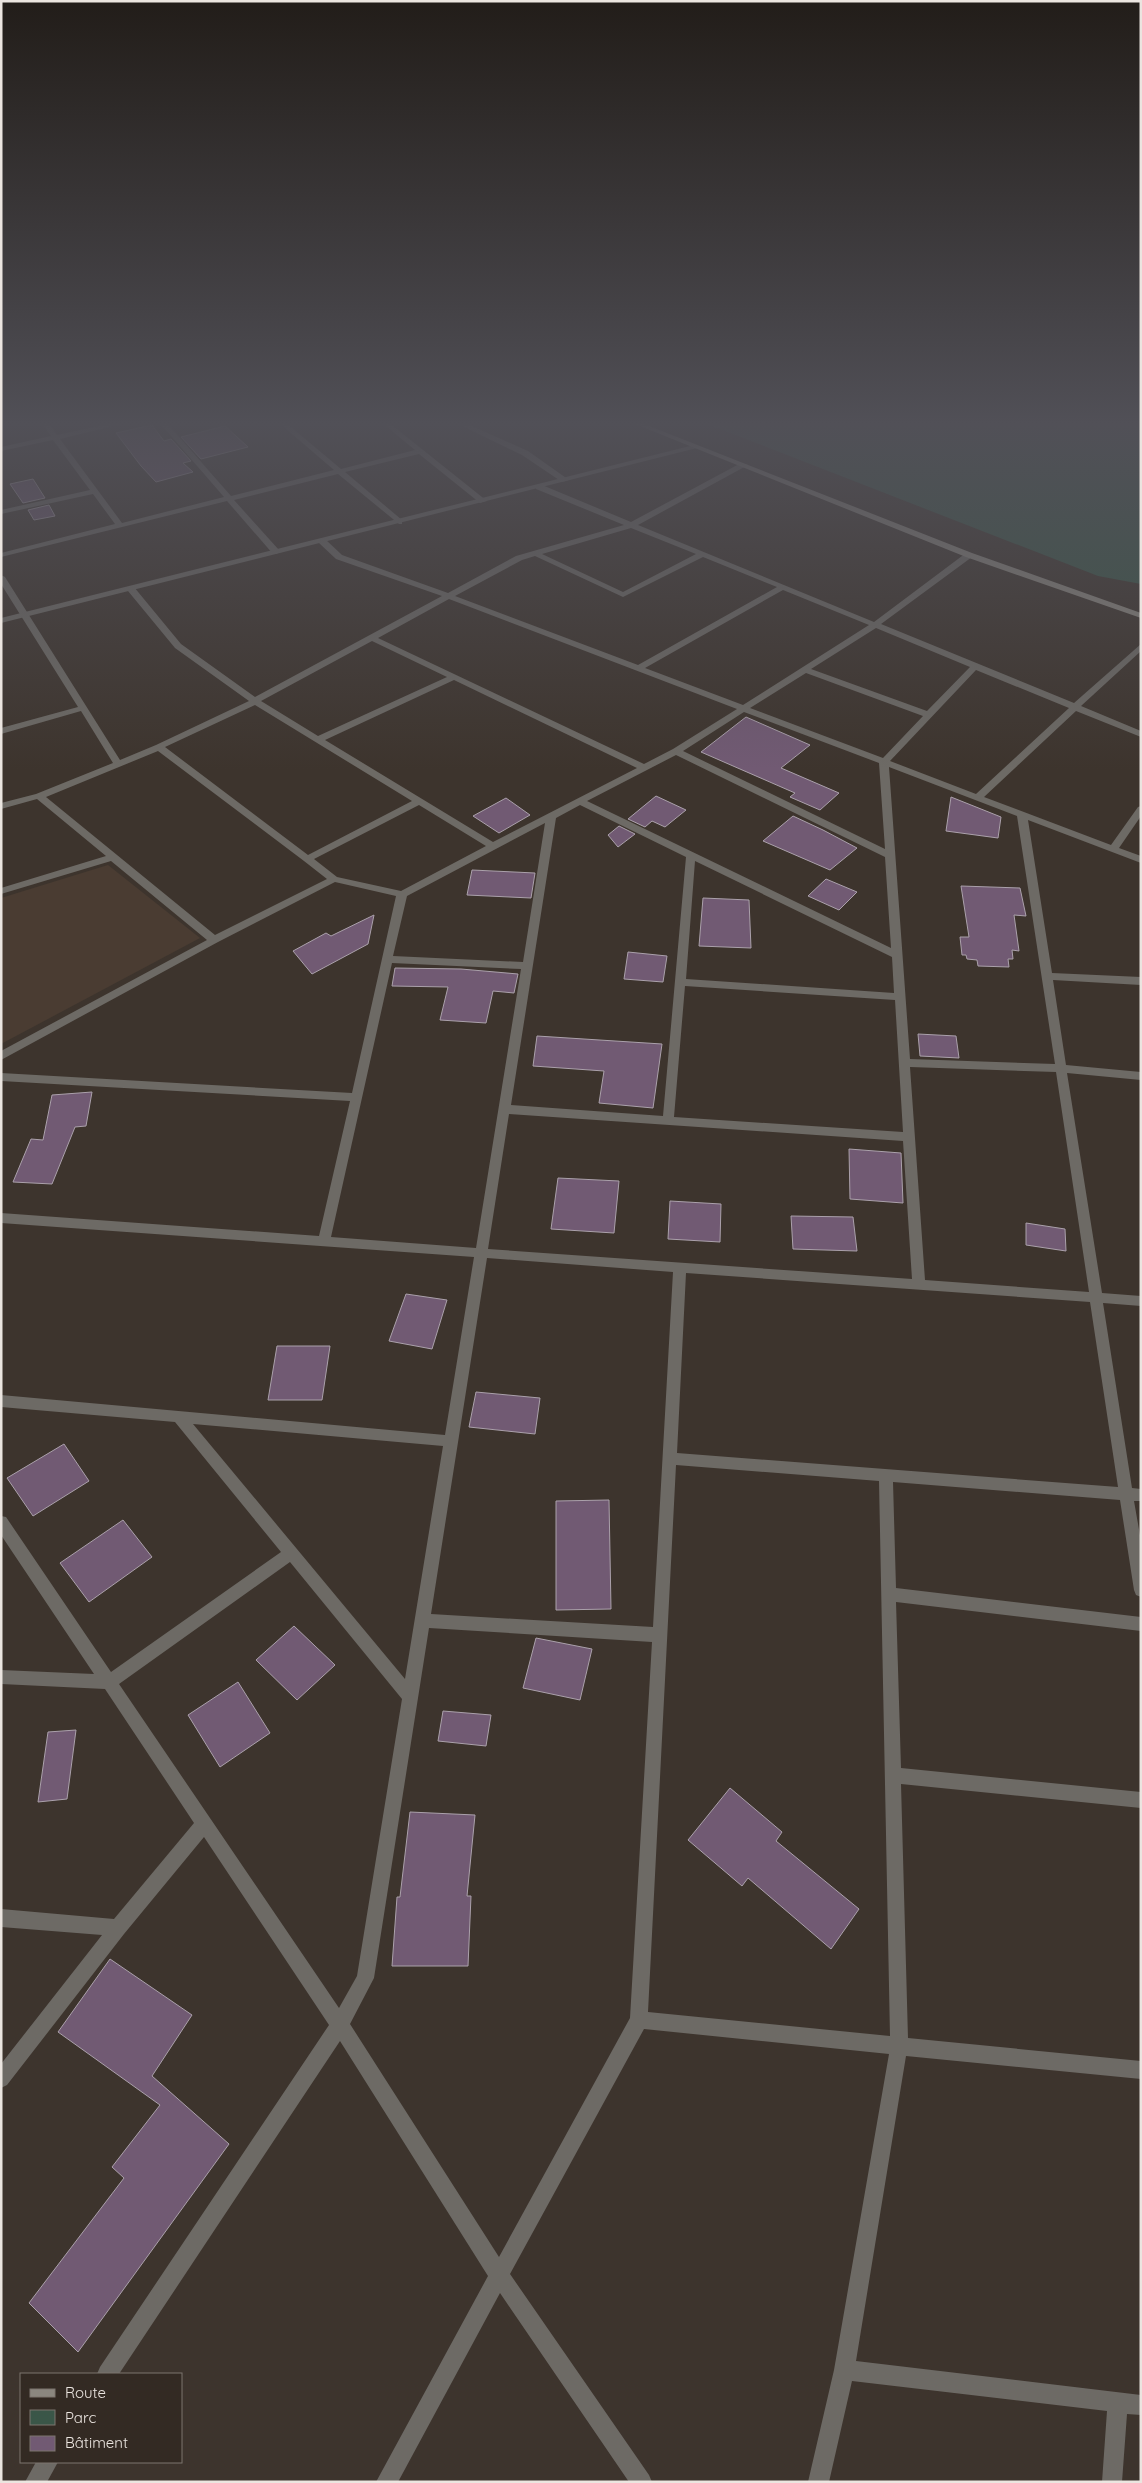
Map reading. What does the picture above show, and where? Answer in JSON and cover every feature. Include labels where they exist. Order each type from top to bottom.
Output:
[{"type":"main road","points":[[926,538],[1141,616]]},
{"type":"street","points":[[1,555],[71,538]]},
{"type":"street","points":[[264,538],[276,552]]},
{"type":"street","points":[[1,621],[335,538]]},
{"type":"street","points":[[1,806],[39,796],[159,747],[255,701],[519,558],[587,538]]},
{"type":"street","points":[[664,538],[1141,734]]},
{"type":"street","points":[[322,541],[339,557],[449,596],[1141,860]]},
{"type":"street","points":[[535,553],[623,596],[703,554]]},
{"type":"street","points":[[159,747],[334,879],[402,894],[551,818],[676,751],[746,709],[875,625],[969,555]]},
{"type":"street","points":[[1,577],[118,764]]},
{"type":"street","points":[[639,668],[783,587]]},
{"type":"street","points":[[131,589],[178,646],[255,701],[494,847]]},
{"type":"street","points":[[372,638],[644,768]]},
{"type":"street","points":[[978,798],[1141,646]]},
{"type":"street","points":[[919,1285],[884,762],[975,666]]},
{"type":"street","points":[[806,670],[929,715]]},
{"type":"street","points":[[319,739],[454,677]]},
{"type":"street","points":[[1,730],[83,708]]},
{"type":"street","points":[[676,751],[890,855]]},
{"type":"street","points":[[39,796],[214,940]]},
{"type":"street","points":[[307,859],[420,801]]},
{"type":"street","points":[[581,802],[896,955]]},
{"type":"street","points":[[1113,849],[1141,809]]},
{"type":"street","points":[[1022,815],[1141,1590]]},
{"type":"street","points":[[108,2373],[340,2025],[365,1978],[551,818]]},
{"type":"street","points":[[668,1121],[691,856]]},
{"type":"street","points":[[1,891],[113,857]]},
{"type":"street","points":[[1,1056],[214,940],[334,879]]},
{"type":"street","points":[[324,1241],[402,894]]},
{"type":"street","points":[[387,959],[527,966]]},
{"type":"street","points":[[1046,976],[1141,981]]},
{"type":"street","points":[[680,982],[899,997]]},
{"type":"street","points":[[904,1063],[1060,1068],[1141,1076]]},
{"type":"street","points":[[1,1077],[356,1097]]},
{"type":"street","points":[[504,1109],[909,1137]]},
{"type":"street","points":[[1,1218],[1141,1301]]},
{"type":"street","points":[[386,2482],[638,2020],[680,1268]]},
{"type":"street","points":[[1,1401],[451,1441]]},
{"type":"street","points":[[178,1416],[410,1697]]},
{"type":"street","points":[[669,1458],[1141,1494]]},
{"type":"street","points":[[818,2482],[844,2370],[899,2046],[886,1475]]},
{"type":"street","points":[[1,1522],[340,2025],[499,2275],[642,2482]]},
{"type":"street","points":[[1,1676],[109,1682],[292,1554]]},
{"type":"street","points":[[889,1594],[1141,1624]]},
{"type":"street","points":[[422,1621],[660,1635]]},
{"type":"street","points":[[893,1775],[1141,1800]]},
{"type":"street","points":[[1,2079],[118,1928],[204,1824]]},
{"type":"street","points":[[1,1918],[118,1928]]},
{"type":"street","points":[[638,2020],[1141,2070]]},
{"type":"street","points":[[844,2370],[1141,2405]]},
{"type":"street","points":[[1112,2482],[1118,2402]]},
{"type":"street","points":[[35,2482],[47,2463]]},
{"type":"shaded area","points":[[108,865],[200,938],[1,1044],[1,898]]},
{"type":"green space","points":[[1000,538],[1141,538],[1141,584],[1098,576]]},
{"type":"building","points":[[746,717],[810,745],[781,768],[839,793],[820,810],[790,797],[795,793],[701,752]]},
{"type":"building","points":[[656,796],[686,810],[665,827],[652,821],[645,827],[628,819]]},
{"type":"building","points":[[951,797],[1001,817],[998,838],[946,831]]},
{"type":"building","points":[[506,798],[530,815],[499,833],[473,816]]},
{"type":"building","points":[[793,816],[857,848],[830,870],[763,841]]},
{"type":"building","points":[[619,826],[635,834],[618,847],[608,835]]},
{"type":"building","points":[[472,870],[535,873],[531,898],[467,895]]},
{"type":"building","points":[[826,879],[857,892],[839,910],[808,896]]},
{"type":"building","points":[[961,886],[1020,888],[1026,916],[1014,915],[1019,951],[1012,950],[1013,959],[1008,959],[1009,967],[978,966],[977,960],[967,959],[966,955],[962,955],[960,937],[969,937]]},
{"type":"building","points":[[703,898],[749,900],[751,948],[699,946]]},
{"type":"building","points":[[374,915],[368,944],[312,974],[293,951],[326,933],[331,936]]},
{"type":"building","points":[[628,952],[667,956],[663,982],[624,979]]},
{"type":"building","points":[[395,968],[461,969],[518,974],[514,993],[493,991],[486,1023],[440,1020],[448,987],[392,986]]},
{"type":"building","points":[[918,1034],[956,1036],[959,1058],[920,1056]]},
{"type":"building","points":[[537,1036],[662,1044],[653,1108],[599,1103],[604,1071],[533,1066]]},
{"type":"building","points":[[92,1092],[86,1126],[75,1127],[52,1184],[13,1182],[31,1139],[43,1140],[52,1095]]},
{"type":"building","points":[[849,1149],[901,1153],[903,1203],[850,1199]]},
{"type":"building","points":[[558,1178],[619,1181],[614,1233],[551,1229]]},
{"type":"building","points":[[670,1201],[721,1204],[720,1242],[668,1239]]},
{"type":"building","points":[[791,1216],[853,1217],[857,1251],[793,1249]]},
{"type":"building","points":[[1026,1223],[1065,1229],[1066,1251],[1026,1245]]},
{"type":"building","points":[[406,1294],[447,1300],[432,1349],[389,1341]]},
{"type":"building","points":[[277,1346],[330,1346],[322,1400],[268,1400]]},
{"type":"building","points":[[476,1392],[540,1398],[535,1434],[469,1427]]},
{"type":"building","points":[[64,1444],[89,1481],[33,1516],[7,1478]]},
{"type":"building","points":[[609,1500],[611,1609],[556,1610],[556,1501]]},
{"type":"building","points":[[123,1520],[152,1557],[89,1602],[60,1563]]},
{"type":"building","points":[[294,1626],[335,1665],[297,1700],[256,1660]]},
{"type":"building","points":[[536,1638],[592,1649],[580,1700],[523,1688]]},
{"type":"building","points":[[238,1682],[270,1733],[220,1767],[188,1715]]},
{"type":"building","points":[[443,1711],[491,1715],[486,1746],[438,1741]]},
{"type":"building","points":[[76,1730],[67,1799],[38,1802],[48,1732]]},
{"type":"building","points":[[730,1788],[782,1832],[776,1841],[859,1909],[831,1949],[748,1878],[742,1886],[688,1840]]},
{"type":"building","points":[[410,1812],[475,1815],[467,1896],[471,1896],[468,1966],[392,1966],[397,1897],[400,1897]]},
{"type":"building","points":[[110,1959],[192,2015],[152,2076],[229,2144],[78,2352],[29,2303],[124,2178],[112,2167],[160,2105],[58,2032]]}]
